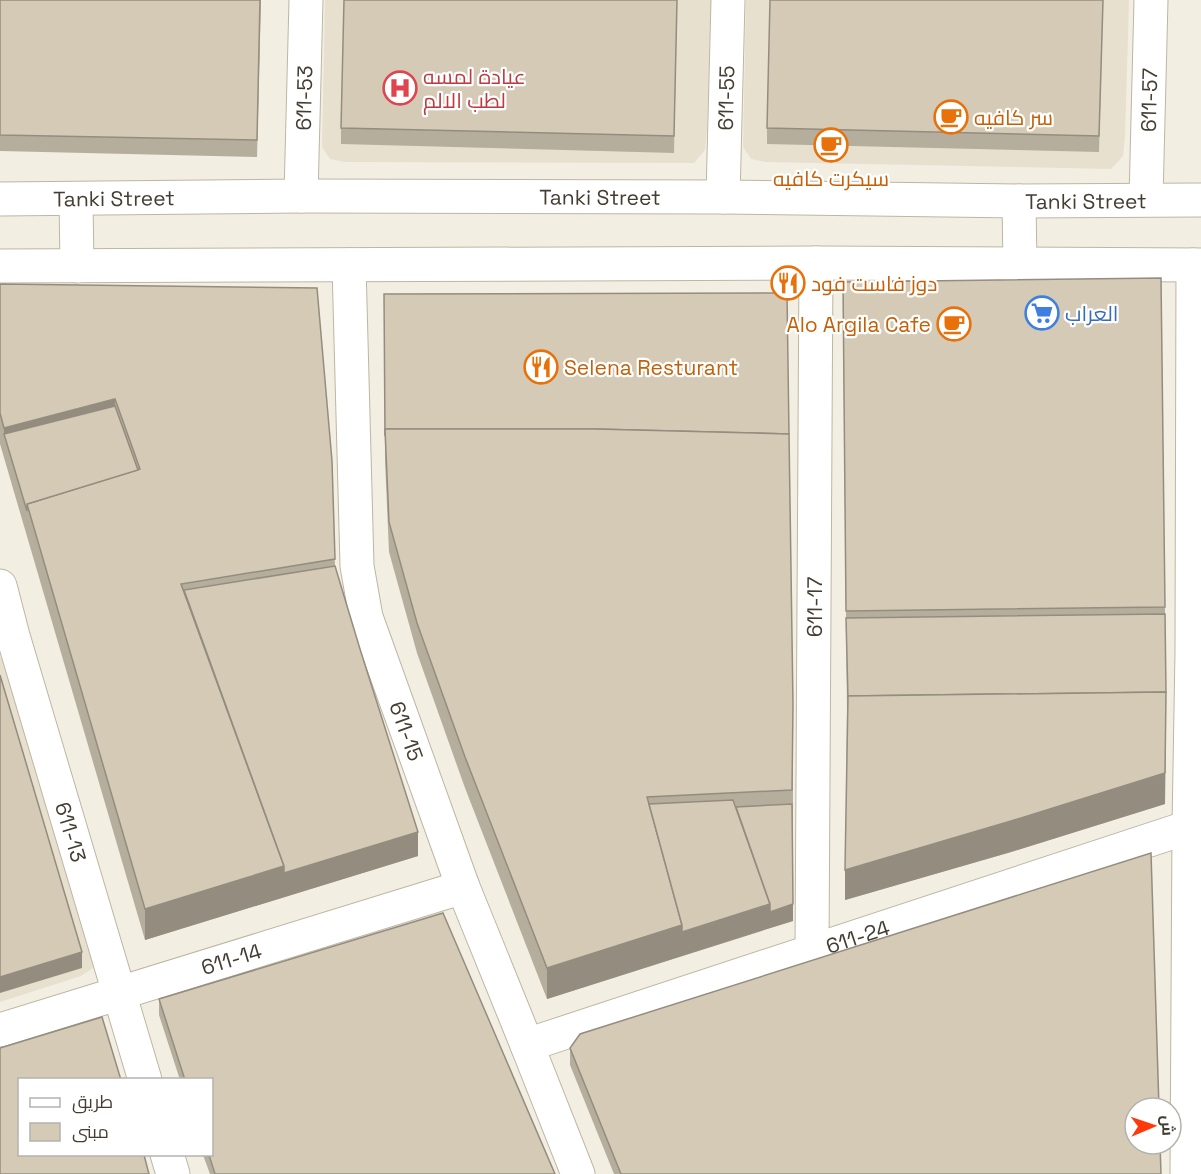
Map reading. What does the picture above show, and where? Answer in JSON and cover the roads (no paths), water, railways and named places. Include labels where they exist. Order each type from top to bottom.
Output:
[{"type":"street","name":"611-53","points":[[301,196],[306,0]]},
{"type":"street","name":"611-55","points":[[723,197],[728,0]]},
{"type":"street","name":"611-57","points":[[1146,199],[1151,0]]},
{"type":"street","name":"Tanki Street","points":[[0,199],[301,196],[723,197],[1019,201],[1201,200]]},
{"type":"street","points":[[76,199],[77,266]]},
{"type":"street","points":[[1019,201],[1020,265]]},
{"type":"street","name":"611-17","points":[[812,951],[816,264]]},
{"type":"street","name":"611-15","points":[[349,265],[357,566],[366,617],[462,887],[578,1174]]},
{"type":"street","points":[[0,266],[1197,265],[1196,651],[1189,828],[1194,1051],[1187,1174]]},
{"type":"street","name":"611-13","points":[[0,586],[6,638],[144,1078]]},
{"type":"street","name":"611-24","points":[[527,1045],[1189,828]]},
{"type":"street","name":"611-14","points":[[0,1030],[462,887]]},
{"type":"street","points":[[167,1156],[173,1174]]},
{"type":"place","name":"عيادة لمسه لطب الالم","points":[[400,88]]},
{"type":"place","name":"سر كافيه","points":[[951,117]]},
{"type":"place","name":"سيكرت كافيه","points":[[831,145]]},
{"type":"place","name":"دوز فاست فود","points":[[788,283]]},
{"type":"place","name":"العراب","points":[[1042,313]]},
{"type":"place","name":"Alo Argila Cafe","points":[[954,324]]},
{"type":"place","name":"Selena Resturant","points":[[541,367]]}]
